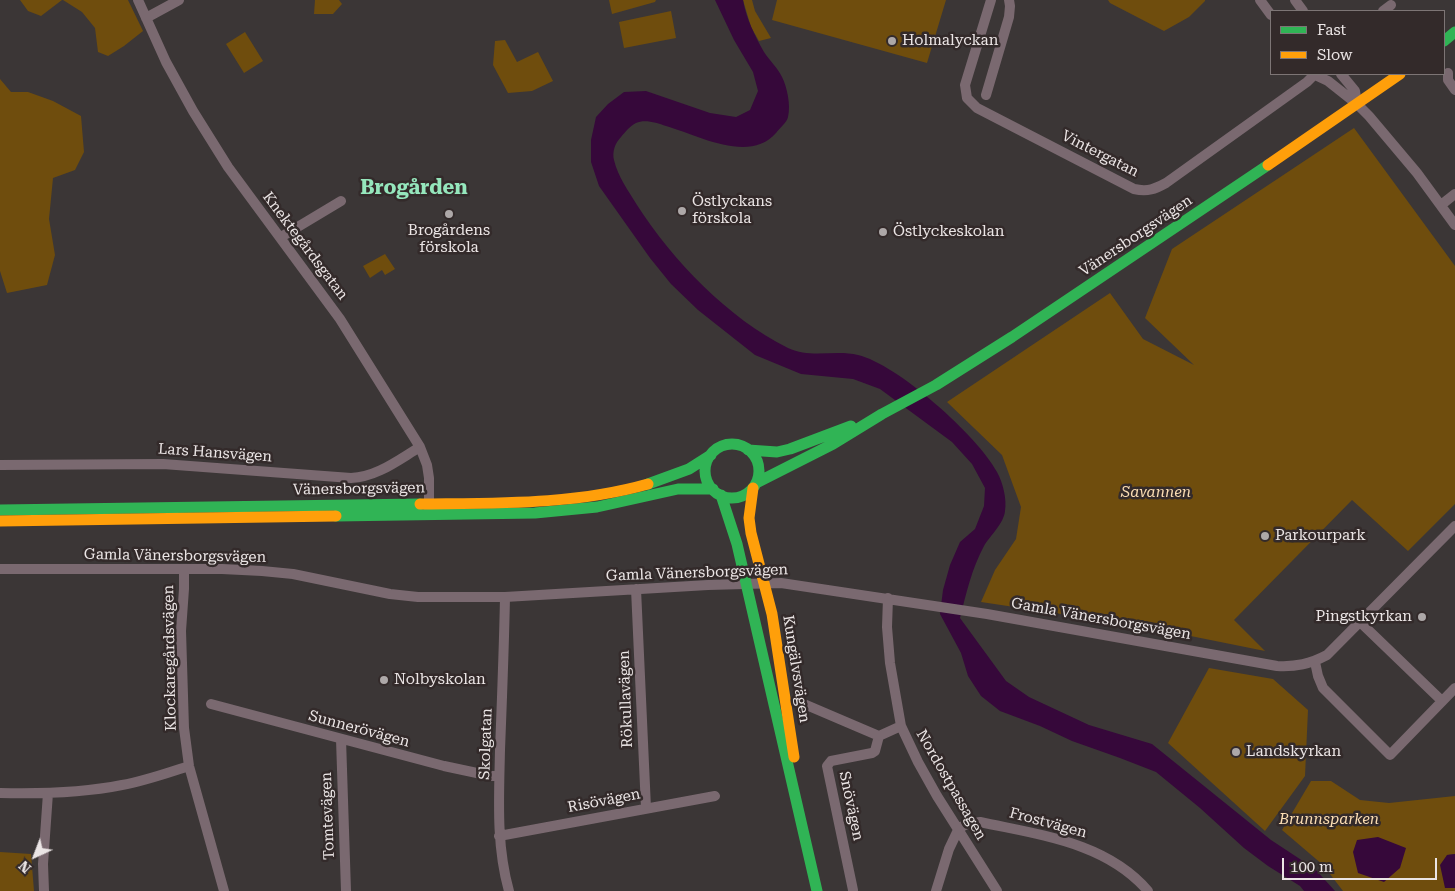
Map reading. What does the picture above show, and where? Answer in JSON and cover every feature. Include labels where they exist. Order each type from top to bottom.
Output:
[{"type":"main road","points":[[1445,40],[1455,32]]},
{"type":"main road","name":"Vänersborgsvägen","points":[[755,486],[781,469],[833,444],[882,414],[936,385],[1012,337],[1399,75]]},
{"type":"main road","name":"Vänersborgsvägen","points":[[748,450],[768,452],[790,449],[882,414]]},
{"type":"main road","points":[[727,445],[742,446],[748,450],[755,457],[758,465],[759,474],[755,486],[742,496],[727,498],[709,484],[706,473],[708,461],[721,447],[727,445]]},
{"type":"main road","name":"Vänersborgsvägen","points":[[0,510],[558,500],[600,495],[639,487],[670,478],[703,462],[711,456]]},
{"type":"main road","name":"Kungälvsvägen","points":[[755,486],[749,518],[751,533],[772,614],[810,856]]},
{"type":"main road","name":"Vänersborgsvägen","points":[[0,520],[558,512],[622,502],[691,487],[717,492]]},
{"type":"main road","name":"Kungälvsvägen","points":[[717,492],[730,516],[736,536],[745,585],[817,891]]},
{"type":"street","name":"Knektegårdsgatan","points":[[138,0],[166,62],[193,111],[228,166],[340,319],[420,447],[427,464],[429,478],[429,515]]},
{"type":"street","points":[[146,18],[178,0]]},
{"type":"street","name":"Vintergatan","points":[[991,0],[965,85],[967,98],[977,108],[1134,189],[1145,191],[1166,183],[1307,82],[1313,75]]},
{"type":"street","points":[[986,95],[1008,18],[1009,0]]},
{"type":"street","points":[[1260,0],[1270,14]]},
{"type":"street","points":[[1448,74],[1448,80],[1455,90]]},
{"type":"street","points":[[1316,75],[1357,104],[1394,144],[1455,225]]},
{"type":"street","points":[[1342,75],[1354,91],[1357,104]]},
{"type":"street","points":[[1441,205],[1455,194]]},
{"type":"street","points":[[281,237],[340,201]]},
{"type":"street","name":"Lars Hansvägen","points":[[0,466],[163,464],[351,478],[364,477],[376,473],[420,447]]},
{"type":"street","name":"Gamla Vänersborgsvägen","points":[[0,569],[222,569],[293,574],[390,594],[418,597],[505,597],[636,589],[764,583],[781,584],[971,611],[1277,666],[1292,667],[1315,662],[1327,654],[1453,533]]},
{"type":"street","name":"Klockaregårdsvägen","points":[[184,569],[182,641],[184,728],[189,766],[224,891]]},
{"type":"street","name":"Rökullavägen","points":[[636,589],[646,808]]},
{"type":"street","name":"Skolgatan","points":[[505,597],[499,776],[499,836],[503,868],[509,891]]},
{"type":"street","name":"Nordostpassagen","points":[[888,598],[886,627],[901,726],[927,779],[997,891]]},
{"type":"street","points":[[1360,622],[1442,701]]},
{"type":"street","points":[[1315,662],[1323,688],[1390,755],[1455,688]]},
{"type":"street","name":"Sunnerövägen","points":[[211,704],[340,740],[444,766],[499,776]]},
{"type":"street","points":[[804,704],[879,736],[901,726]]},
{"type":"street","name":"Snövägen","points":[[853,890],[827,766],[831,761],[872,753],[875,751],[879,736]]},
{"type":"street","name":"Tomtevägen","points":[[340,740],[346,891]]},
{"type":"street","points":[[0,794],[48,793],[122,785],[156,777],[189,766]]},
{"type":"street","points":[[44,891],[43,856],[48,793]]},
{"type":"street","name":"Risövägen","points":[[499,836],[716,796]]},
{"type":"street","name":"Frostvägen","points":[[959,828],[967,824],[980,822],[1065,840],[1101,855],[1127,870],[1148,891]]},
{"type":"street","points":[[936,891],[949,849],[959,828]]},
{"type":"green space","points":[[20,0],[62,0],[41,16],[28,11]]},
{"type":"green space","points":[[63,0],[128,0],[143,31],[108,56],[98,52],[95,28],[82,12]]},
{"type":"green space","points":[[315,0],[339,0],[342,4],[333,14],[314,14]]},
{"type":"green space","points":[[609,0],[656,0],[655,2],[612,14]]},
{"type":"green space","points":[[743,0],[752,0],[755,11],[771,38],[759,41],[751,27]]},
{"type":"green space","name":"Holmalyckan","points":[[777,0],[946,0],[927,63],[772,20]]},
{"type":"green space","points":[[1108,0],[1205,1],[1189,17],[1164,31],[1110,3]]},
{"type":"green space","points":[[671,11],[676,38],[624,48],[619,22]]},
{"type":"green space","points":[[245,32],[263,61],[244,73],[226,44]]},
{"type":"green space","points":[[505,40],[517,62],[538,52],[553,81],[532,91],[508,93],[493,65],[495,41]]},
{"type":"green space","points":[[0,79],[11,92],[28,92],[53,101],[81,116],[84,152],[75,170],[53,178],[49,219],[55,255],[47,285],[7,293],[0,271]]},
{"type":"green space","name":"Savannen","points":[[1354,128],[1455,266],[1455,504],[1408,551],[1352,500],[1234,620],[1265,651],[1141,626],[981,602],[995,570],[1016,539],[1021,507],[1002,455],[947,402],[1110,293],[1143,339],[1194,365],[1145,318],[1172,249]]},
{"type":"green space","points":[[385,254],[395,269],[385,275],[382,270],[370,278],[363,266]]},
{"type":"green space","points":[[1209,668],[1273,679],[1308,710],[1305,776],[1265,831],[1168,743]]},
{"type":"green space","name":"Brunnsparken","points":[[1311,781],[1331,781],[1360,800],[1389,803],[1455,796],[1455,854],[1447,855],[1445,888],[1455,888],[1455,891],[1343,891],[1323,865],[1282,830]]},
{"type":"green space","points":[[0,852],[31,854],[34,891],[0,891]]},
{"type":"shaded area","points":[[715,0],[743,0],[757,40],[784,81],[789,102],[788,117],[776,133],[765,142],[752,146],[738,147],[708,140],[651,122],[643,121],[632,126],[619,139],[613,154],[614,160],[624,183],[651,226],[685,267],[723,304],[744,321],[788,348],[806,353],[849,353],[858,355],[894,372],[935,403],[973,440],[987,457],[1001,481],[1005,496],[1005,511],[1002,520],[984,546],[976,563],[960,618],[1006,681],[1029,697],[1089,725],[1152,744],[1271,840],[1315,869],[1335,891],[1304,891],[1300,886],[1244,848],[1200,808],[1156,772],[1072,741],[1040,726],[1000,711],[981,696],[968,676],[961,653],[940,614],[943,590],[950,565],[960,542],[975,529],[984,506],[985,488],[972,464],[952,442],[880,389],[853,379],[801,374],[755,355],[698,310],[671,284],[650,258],[599,186],[591,162],[591,140],[596,117],[608,104],[624,92],[646,91],[710,113],[736,117],[750,110],[758,91],[753,72],[734,40]]},
{"type":"shaded area","points":[[1378,837],[1406,848],[1400,868],[1384,882],[1358,873],[1353,852],[1357,840]]},
{"type":"shaded area","points":[[1455,854],[1455,888],[1445,888],[1440,865],[1447,855]]},
{"type":"traffic: fast","points":[[1445,40],[1455,32]]},
{"type":"traffic: fast","points":[[756,483],[833,444],[882,414],[936,385],[1012,337],[1268,165]]},
{"type":"traffic: fast","points":[[748,450],[777,452],[790,449],[851,426]]},
{"type":"traffic: fast","points":[[732,444],[742,446],[751,452],[757,461],[759,471],[757,481],[751,490],[742,496],[732,498],[722,496],[713,490],[707,481],[705,471],[707,461],[713,452],[722,446],[732,444]]},
{"type":"traffic: fast","points":[[648,484],[689,469],[711,455]]},
{"type":"traffic: fast","points":[[336,516],[535,513],[597,507],[678,489],[713,489]]},
{"type":"traffic: fast","points":[[721,495],[737,544],[817,891]]},
{"type":"traffic: fast","points":[[0,510],[420,504]]},
{"type":"traffic: slow","points":[[1268,165],[1399,75]]},
{"type":"traffic: slow","points":[[420,504],[506,503],[563,499],[592,496],[648,484]]},
{"type":"traffic: slow","points":[[753,488],[749,518],[751,533],[772,614],[794,757]]},
{"type":"traffic: slow","points":[[0,521],[336,516]]},
{"type":"place","name":"Holmalyckan","points":[[892,41]]},
{"type":"place","name":"Östlyckans förskola","points":[[682,211]]},
{"type":"place","name":"Brogårdens förskola","points":[[449,214]]},
{"type":"place","name":"Östlyckeskolan","points":[[883,232]]},
{"type":"place","name":"Parkourpark","points":[[1265,536]]},
{"type":"place","name":"Pingstkyrkan","points":[[1422,617]]},
{"type":"place","name":"Nolbyskolan","points":[[384,680]]},
{"type":"place","name":"Landskyrkan","points":[[1236,752]]},
{"type":"district","name":"Brogården","points":[[414,188]]}]
